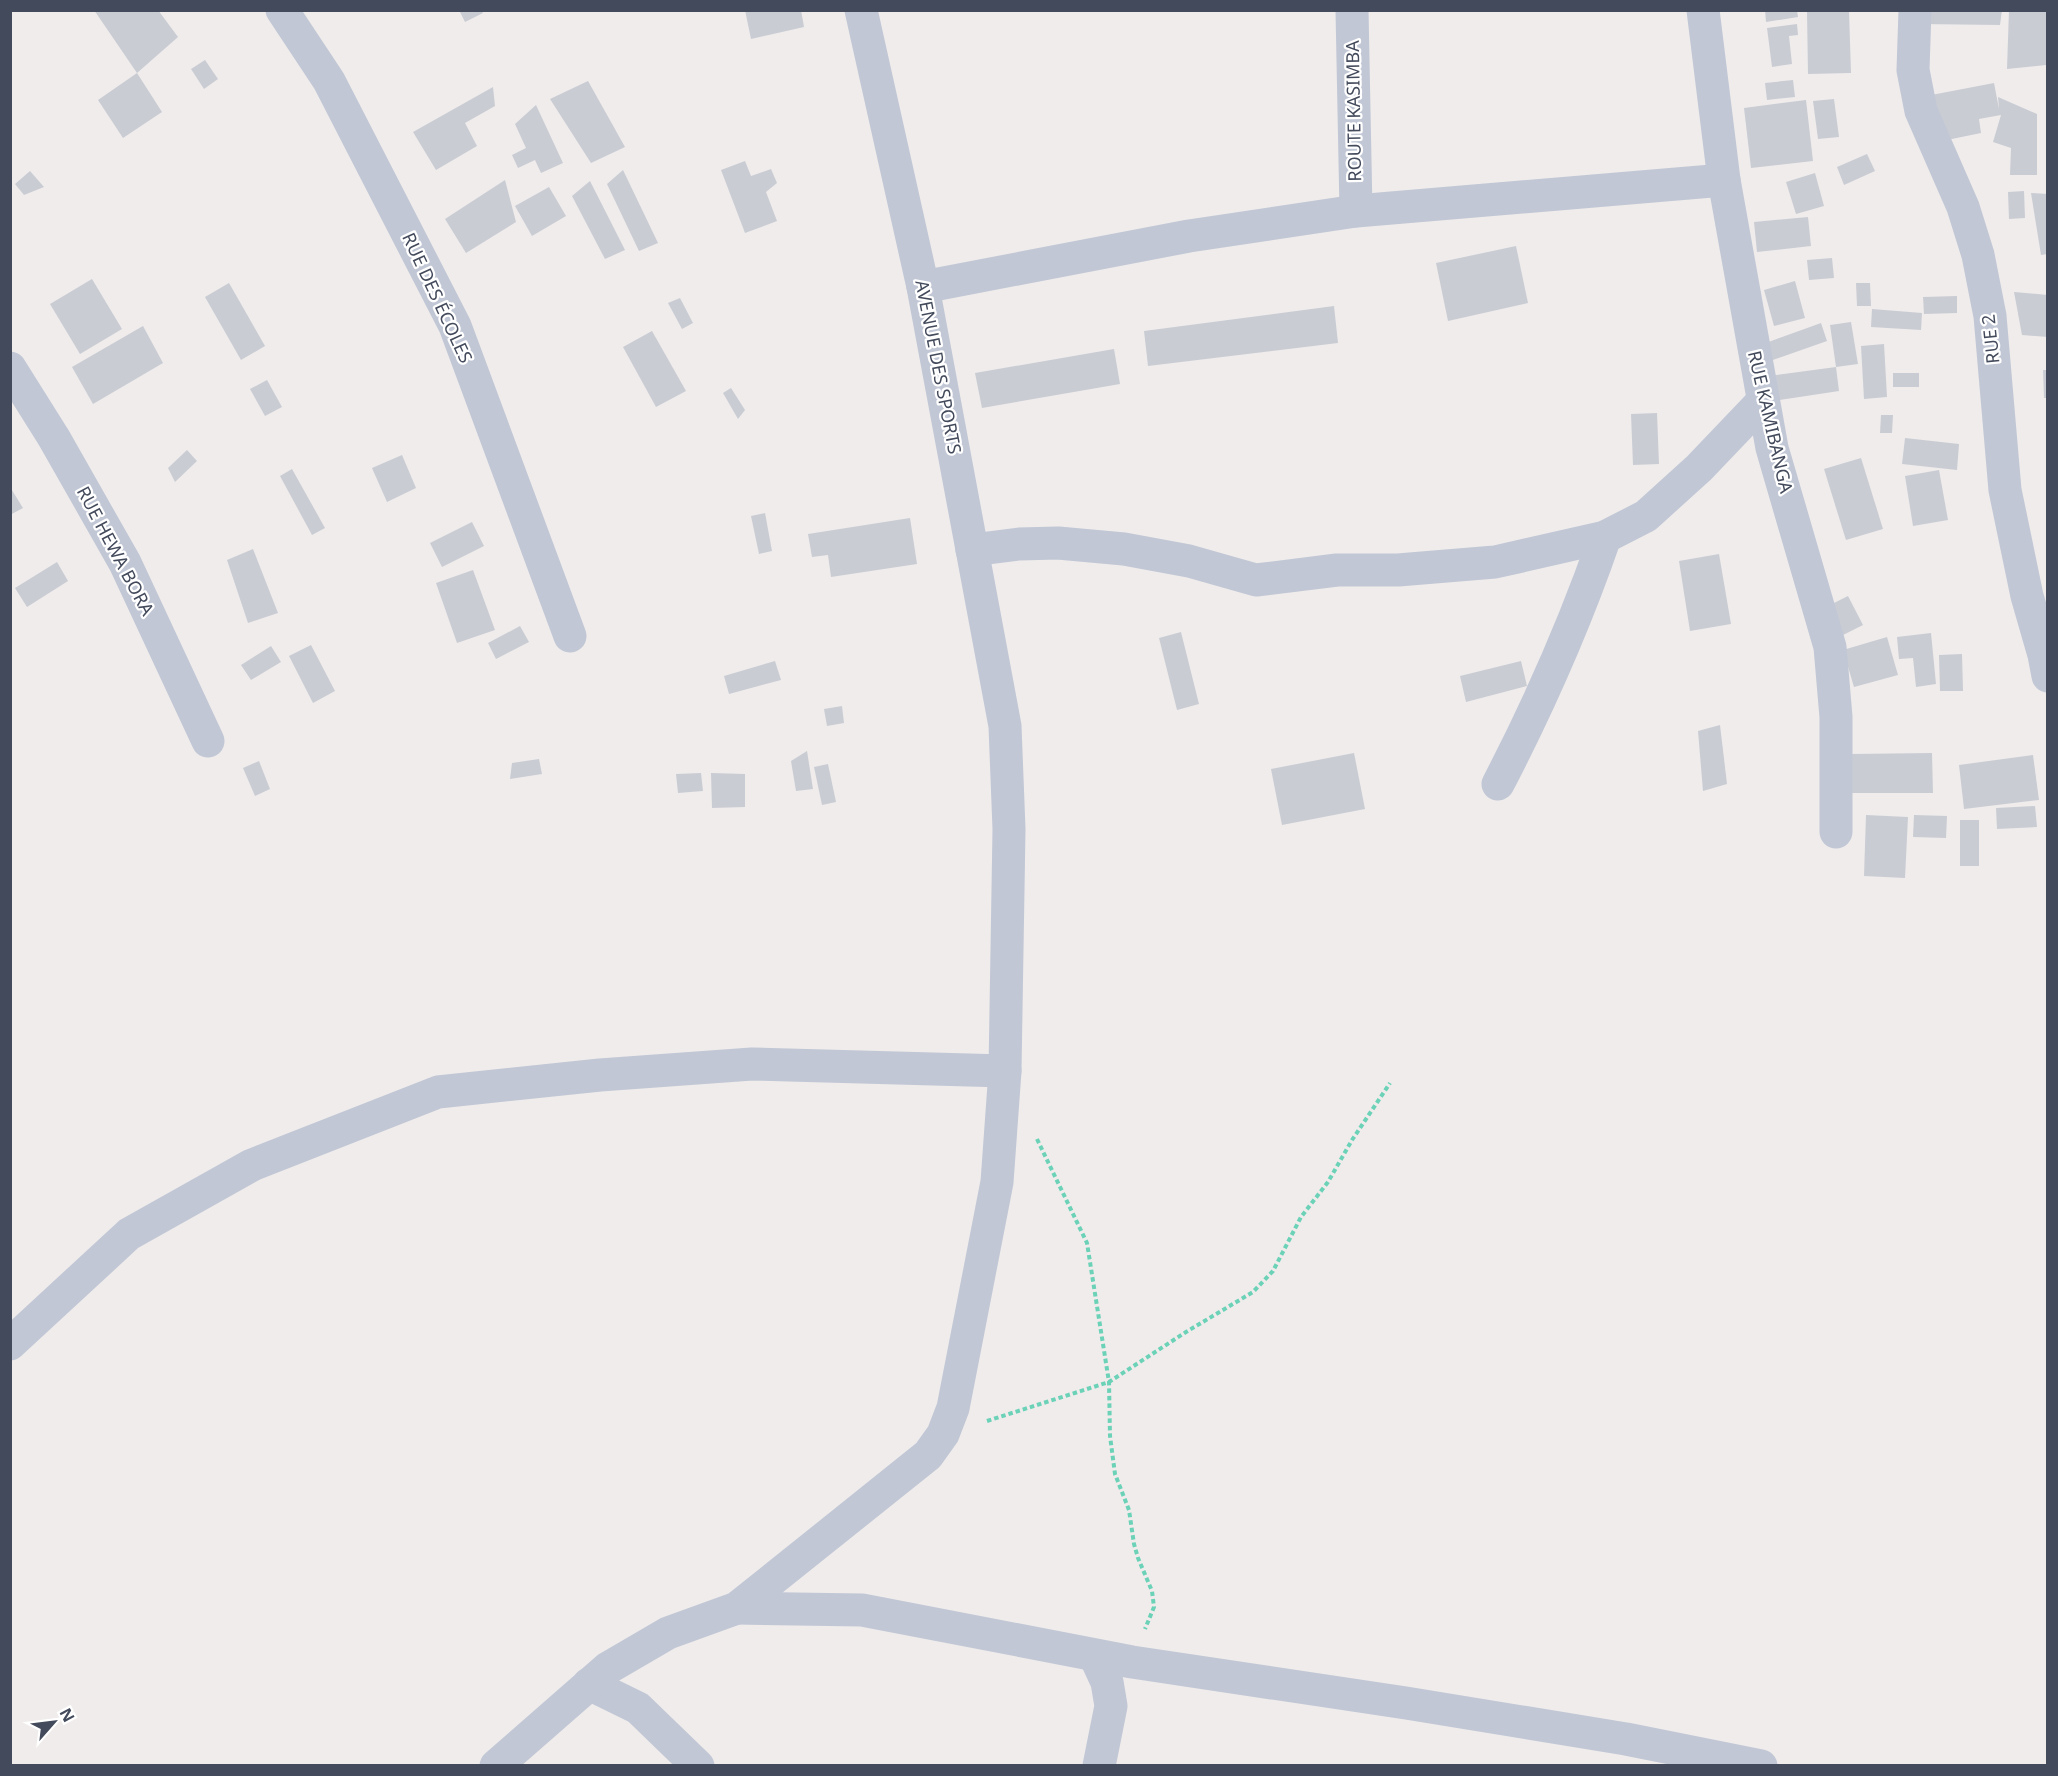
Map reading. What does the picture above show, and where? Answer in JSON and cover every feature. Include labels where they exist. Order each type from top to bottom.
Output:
[{"type":"street","name":"RUE DES ÉCOLES","points":[[282,10],[329,81],[455,326],[570,636]]},
{"type":"street","name":"AVENUE DES SPORTS","points":[[737,1608],[928,1455],[943,1434],[953,1408],[997,1182],[1005,1071],[1010,829],[1005,726],[923,287],[861,10]]},
{"type":"street","name":"ROUTE KASIMBA","points":[[1352,10],[1356,211]]},
{"type":"street","name":"RUE KAMIBANGA","points":[[1702,10],[1724,180],[1772,448],[1830,647],[1836,717],[1836,832]]},
{"type":"street","name":"RUE 2","points":[[1915,10],[1913,70],[1921,111],[1963,207],[1978,255],[1990,315],[2005,490],[2027,596],[2048,676]]},
{"type":"street","points":[[923,287],[1189,236],[1356,211],[1724,180]]},
{"type":"street","name":"RUE HEWA BORA","points":[[10,368],[54,438],[125,562],[208,741]]},
{"type":"street","points":[[972,550],[1018,544],[1058,543],[1124,549],[1189,561],[1256,580],[1336,570],[1398,570],[1495,562],[1605,537],[1646,516],[1699,468],[1763,401]]},
{"type":"street","points":[[1498,784],[1538,707],[1586,594],[1605,537]]},
{"type":"street","points":[[10,1344],[129,1234],[252,1165],[438,1092],[600,1075],[752,1064],[1005,1071]]},
{"type":"street","points":[[496,1766],[609,1668],[668,1634],[737,1608],[862,1610],[1095,1656],[1603,1735],[1761,1766]]},
{"type":"street","points":[[1095,1656],[1107,1682],[1111,1706],[1099,1766]]},
{"type":"street","points":[[589,1684],[638,1708],[698,1766]]},
{"type":"path","points":[[943,1434],[1109,1382],[1253,1292],[1272,1271],[1301,1217],[1328,1182],[1352,1140],[1390,1083]]},
{"type":"path","points":[[1034,1132],[1087,1243],[1109,1382],[1110,1436],[1115,1474],[1129,1510],[1134,1544],[1152,1591],[1154,1607],[1132,1662]]},
{"type":"building","points":[[94,10],[158,10],[178,37],[137,73]]},
{"type":"building","points":[[459,10],[481,10],[483,13],[465,22]]},
{"type":"building","points":[[745,10],[801,10],[804,27],[751,39]]},
{"type":"building","points":[[1765,10],[1797,10],[1798,17],[1766,22]]},
{"type":"building","points":[[1920,10],[2002,10],[2000,25],[1920,24]]},
{"type":"building","points":[[2009,10],[2046,10],[2046,65],[2007,69]]},
{"type":"building","points":[[1849,11],[1851,73],[1808,74],[1807,12]]},
{"type":"building","points":[[1797,24],[1798,35],[1789,36],[1792,64],[1772,67],[1767,28]]},
{"type":"building","points":[[205,60],[218,79],[204,89],[191,69]]},
{"type":"building","points":[[137,73],[162,112],[123,138],[98,100]]},
{"type":"building","points":[[1793,80],[1795,97],[1767,100],[1765,83]]},
{"type":"building","points":[[588,81],[625,147],[591,163],[550,99]]},
{"type":"building","points":[[1994,83],[1999,109],[1998,97],[2037,114],[2037,175],[2010,175],[2011,148],[1993,142],[2001,115],[1979,119],[1981,133],[1947,140],[1926,96]]},
{"type":"building","points":[[493,87],[495,106],[465,123],[477,146],[436,170],[413,132]]},
{"type":"building","points":[[1834,99],[1839,137],[1818,139],[1813,101]]},
{"type":"building","points":[[1806,100],[1813,161],[1751,168],[1744,108]]},
{"type":"building","points":[[536,105],[563,163],[541,173],[535,160],[518,168],[512,155],[526,148],[515,124]]},
{"type":"building","points":[[1867,154],[1875,171],[1844,185],[1837,167]]},
{"type":"building","points":[[745,161],[751,176],[771,169],[777,183],[766,192],[777,221],[745,233],[721,170]]},
{"type":"building","points":[[623,170],[658,243],[639,251],[607,184]]},
{"type":"building","points":[[30,171],[44,187],[24,195],[15,184]]},
{"type":"building","points":[[1815,173],[1824,206],[1796,214],[1786,182]]},
{"type":"building","points":[[505,180],[516,222],[466,253],[445,219]]},
{"type":"building","points":[[590,181],[625,250],[605,259],[572,196]]},
{"type":"building","points":[[549,187],[566,216],[532,236],[515,206]]},
{"type":"building","points":[[2024,191],[2025,218],[2009,219],[2008,192]]},
{"type":"building","points":[[2031,193],[2048,194],[2048,254],[2041,255]]},
{"type":"building","points":[[1808,217],[1811,246],[1757,252],[1754,222]]},
{"type":"building","points":[[1516,246],[1528,303],[1448,321],[1436,263]]},
{"type":"building","points":[[1832,258],[1834,278],[1809,280],[1807,260]]},
{"type":"building","points":[[92,279],[122,329],[80,354],[50,304]]},
{"type":"building","points":[[1795,281],[1805,318],[1774,326],[1764,290]]},
{"type":"building","points":[[229,283],[265,346],[241,360],[205,297]]},
{"type":"building","points":[[1856,283],[1870,283],[1871,306],[1857,306]]},
{"type":"building","points":[[2014,292],[2048,295],[2048,337],[2022,335]]},
{"type":"building","points":[[1957,296],[1957,313],[1924,314],[1923,297]]},
{"type":"building","points":[[680,298],[693,323],[682,329],[668,303]]},
{"type":"building","points":[[1334,306],[1338,343],[1148,366],[1144,331]]},
{"type":"building","points":[[1872,309],[1922,313],[1921,330],[1871,327]]},
{"type":"building","points":[[1851,322],[1858,364],[1836,367],[1830,325]]},
{"type":"building","points":[[1821,323],[1827,341],[1770,361],[1763,344]]},
{"type":"building","points":[[143,326],[163,363],[93,404],[72,367]]},
{"type":"building","points":[[652,331],[686,391],[656,407],[623,347]]},
{"type":"building","points":[[1884,344],[1887,397],[1864,399],[1861,346]]},
{"type":"building","points":[[1114,349],[1120,384],[982,408],[975,373]]},
{"type":"building","points":[[1836,367],[1839,391],[1773,401],[1769,376]]},
{"type":"building","points":[[2043,370],[2048,370],[2048,398],[2044,398]]},
{"type":"building","points":[[1893,373],[1919,373],[1919,387],[1893,387]]},
{"type":"building","points":[[267,380],[282,407],[265,416],[250,389]]},
{"type":"building","points":[[731,388],[745,410],[738,419],[723,393]]},
{"type":"building","points":[[1657,413],[1659,464],[1633,465],[1631,414]]},
{"type":"building","points":[[1881,415],[1893,415],[1892,433],[1880,433]]},
{"type":"building","points":[[1905,438],[1959,444],[1957,470],[1902,464]]},
{"type":"building","points":[[187,450],[197,461],[175,482],[168,468]]},
{"type":"building","points":[[402,455],[416,488],[387,502],[372,468]]},
{"type":"building","points":[[1861,458],[1883,529],[1846,540],[1824,469]]},
{"type":"building","points":[[292,469],[325,528],[312,535],[280,476]]},
{"type":"building","points":[[1939,470],[1948,520],[1913,526],[1905,476]]},
{"type":"building","points":[[10,487],[23,508],[10,515]]},
{"type":"building","points":[[765,513],[772,551],[759,554],[751,516]]},
{"type":"building","points":[[910,518],[917,564],[831,577],[828,555],[812,557],[808,534]]},
{"type":"building","points":[[472,522],[484,546],[442,567],[430,543]]},
{"type":"building","points":[[253,549],[278,613],[248,623],[227,560]]},
{"type":"building","points":[[1719,554],[1731,624],[1690,631],[1679,561]]},
{"type":"building","points":[[57,562],[68,581],[27,607],[15,588]]},
{"type":"building","points":[[473,570],[495,630],[457,643],[436,583]]},
{"type":"building","points":[[1848,596],[1863,625],[1841,636],[1826,607]]},
{"type":"building","points":[[520,626],[529,642],[496,659],[488,643]]},
{"type":"building","points":[[1181,632],[1199,704],[1177,710],[1159,638]]},
{"type":"building","points":[[1931,633],[1936,684],[1916,687],[1913,658],[1899,659],[1897,637]]},
{"type":"building","points":[[1887,637],[1898,675],[1854,687],[1843,650]]},
{"type":"building","points":[[311,645],[335,691],[313,703],[289,656]]},
{"type":"building","points":[[271,646],[281,662],[251,680],[241,665]]},
{"type":"building","points":[[1962,654],[1963,691],[1940,691],[1939,655]]},
{"type":"building","points":[[775,661],[781,680],[729,694],[724,676]]},
{"type":"building","points":[[1521,661],[1527,686],[1466,702],[1460,676]]},
{"type":"building","points":[[842,706],[844,723],[827,726],[824,709]]},
{"type":"building","points":[[1720,725],[1727,784],[1703,791],[1698,731]]},
{"type":"building","points":[[807,751],[813,789],[796,791],[791,761]]},
{"type":"building","points":[[1354,753],[1365,809],[1282,825],[1271,769]]},
{"type":"building","points":[[1932,753],[1933,793],[1851,793],[1850,754]]},
{"type":"building","points":[[2033,755],[2039,800],[1964,809],[1959,765]]},
{"type":"building","points":[[539,759],[542,774],[510,779],[512,763]]},
{"type":"building","points":[[259,761],[270,789],[255,796],[243,768]]},
{"type":"building","points":[[828,764],[836,802],[822,805],[814,767]]},
{"type":"building","points":[[701,773],[703,791],[678,793],[676,774]]},
{"type":"building","points":[[711,773],[745,774],[745,807],[712,808]]},
{"type":"building","points":[[2035,806],[2037,827],[1997,829],[1996,808]]},
{"type":"building","points":[[1866,815],[1908,817],[1905,878],[1864,876]]},
{"type":"building","points":[[1914,815],[1947,816],[1946,838],[1913,837]]},
{"type":"building","points":[[1960,820],[1979,820],[1979,866],[1960,866]]}]
